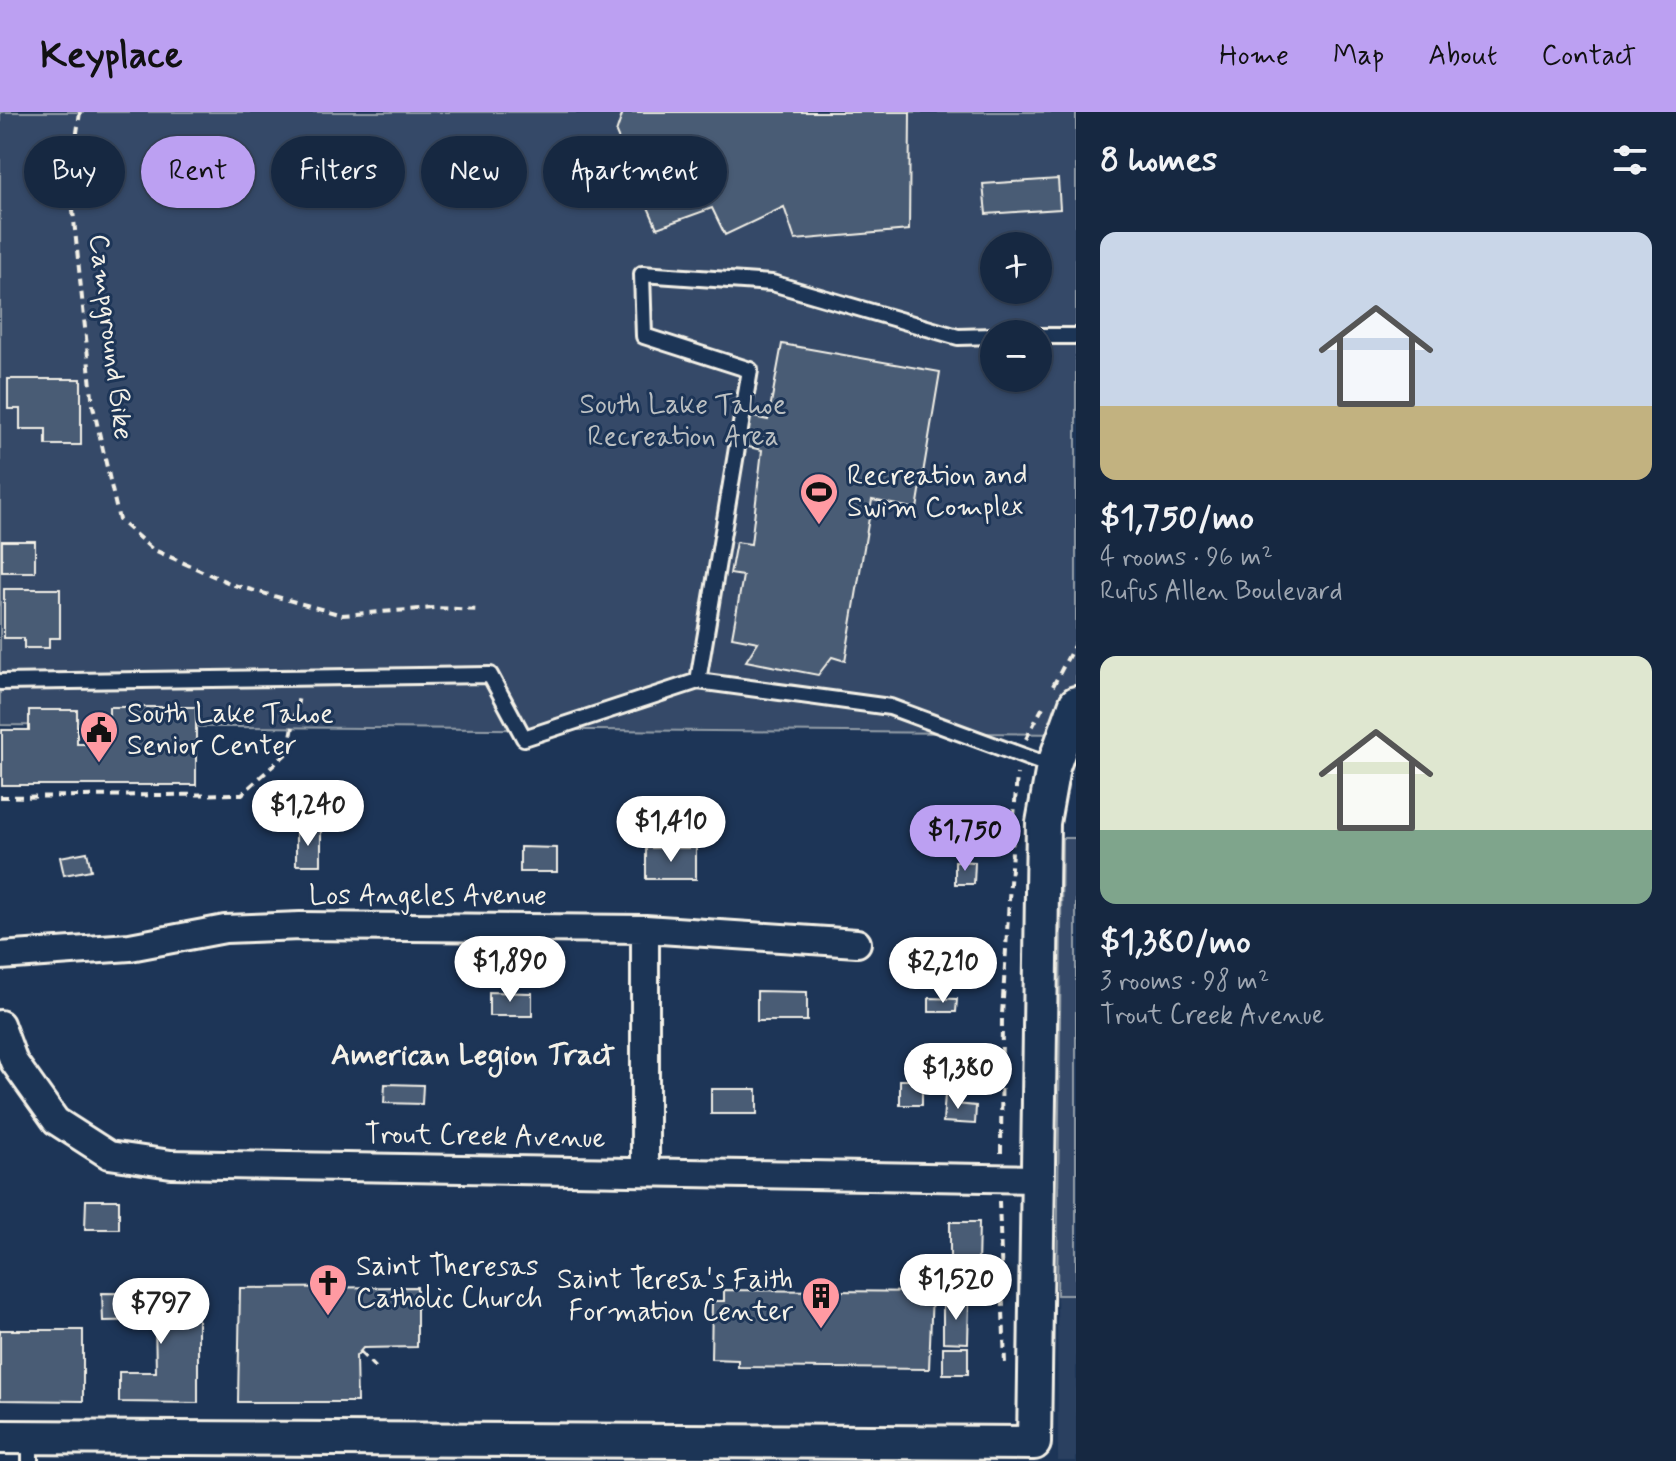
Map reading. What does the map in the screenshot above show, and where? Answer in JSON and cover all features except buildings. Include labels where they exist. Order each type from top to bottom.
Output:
[{"type":"street","points":[[20,1445],[560,1445],[1034,1452],[1043,823],[1053,767],[1076,703]]},
{"type":"street","name":"Los Angeles Avenue","points":[[0,956],[130,947],[225,929],[300,926],[645,929],[857,943]]},
{"type":"street","points":[[645,929],[645,1171]]},
{"type":"street","name":"Trout Creek Avenue","points":[[0,1024],[14,1062],[56,1121],[109,1155],[171,1164],[1036,1179]]},
{"type":"lane","points":[[698,681],[750,370],[644,336],[642,274],[772,283],[958,337],[980,336]]},
{"type":"lane","points":[[1052,336],[1076,336]]},
{"type":"lane","points":[[0,682],[490,675],[524,738],[698,681],[890,707],[1053,767]]},
{"type":"path","name":"Campground Bike","points":[[80,112],[70,181],[93,406],[119,520],[152,549],[220,579],[342,615],[434,608],[479,610]]},
{"type":"path","points":[[0,797],[242,794],[288,752],[301,678]]},
{"type":"path","points":[[999,1195],[1006,1376]]},
{"type":"path","points":[[360,1352],[378,1370]]},
{"type":"shaded area","points":[[1057,1295],[1076,1295],[1076,1461],[1058,1461]]},
{"type":"green space","name":"South Lake Tahoe Recreation Area","points":[[0,112],[1076,112],[1076,734],[0,725]]},
{"type":"green space","points":[[1062,838],[1076,838],[1076,1295],[1057,1295]]},
{"type":"place","name":"Recreation and Swim Complex","points":[[819,526]]},
{"type":"place","name":"South Lake Tahoe Senior Center","points":[[99,764]]},
{"type":"place","name":"Saint Theresas Catholic Church","points":[[328,1317]]},
{"type":"place","name":"Saint Teresa's Faith Formation Center","points":[[821,1330]]},
{"type":"district","name":"American Legion Tract","points":[[473,1055]]}]
